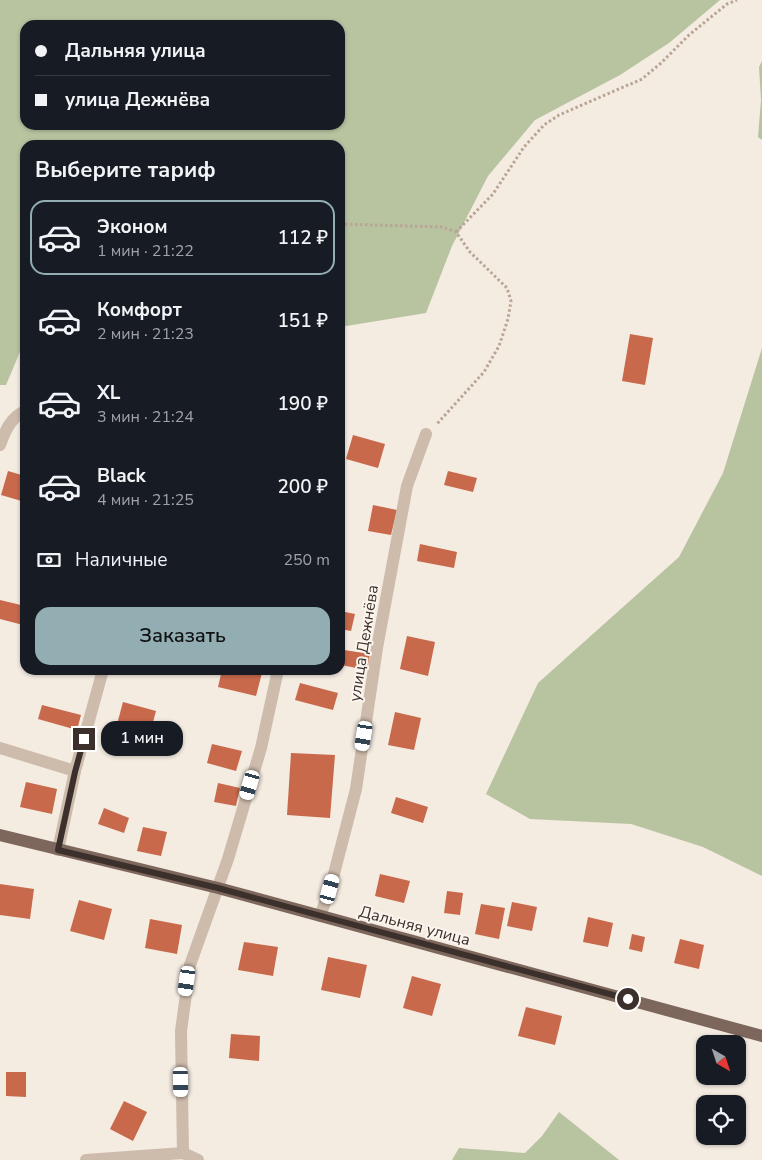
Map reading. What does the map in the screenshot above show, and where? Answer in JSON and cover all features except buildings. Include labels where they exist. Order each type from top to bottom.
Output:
[{"type":"main road","name":"Дальняя улица","points":[[0,835],[218,888],[762,1036]]},
{"type":"street","points":[[0,445],[5,429],[20,414]]},
{"type":"street","name":"улица Дежнёва","points":[[320,916],[330,889],[356,789],[376,648],[407,486],[426,434]]},
{"type":"street","points":[[58,850],[75,772],[102,675]]},
{"type":"street","points":[[183,1153],[181,1031],[190,964],[228,860],[261,748],[277,675]]},
{"type":"street","points":[[0,748],[75,772]]},
{"type":"street","points":[[86,1160],[183,1153],[198,1160]]},
{"type":"path","points":[[456,232],[493,194],[524,147],[544,125],[559,115],[642,79],[689,36],[728,4],[737,0]]},
{"type":"path","points":[[345,224],[442,227],[456,232],[470,252],[507,288],[511,301],[508,319],[499,346],[484,372],[426,434]]},
{"type":"green space","points":[[0,0],[720,0],[669,43],[620,75],[535,120],[488,176],[452,246],[426,313],[345,326],[345,140],[20,140],[20,352],[6,385],[0,385]]},
{"type":"green space","points":[[762,61],[762,140],[758,137],[761,100],[759,67]]},
{"type":"green space","points":[[762,348],[762,876],[703,847],[631,824],[530,819],[486,794],[538,683],[679,557],[723,473]]},
{"type":"green space","points":[[559,1112],[619,1160],[452,1160],[459,1148],[525,1153],[542,1136]]},
{"type":"route","points":[[84,739],[58,850],[218,888],[628,999]]}]
